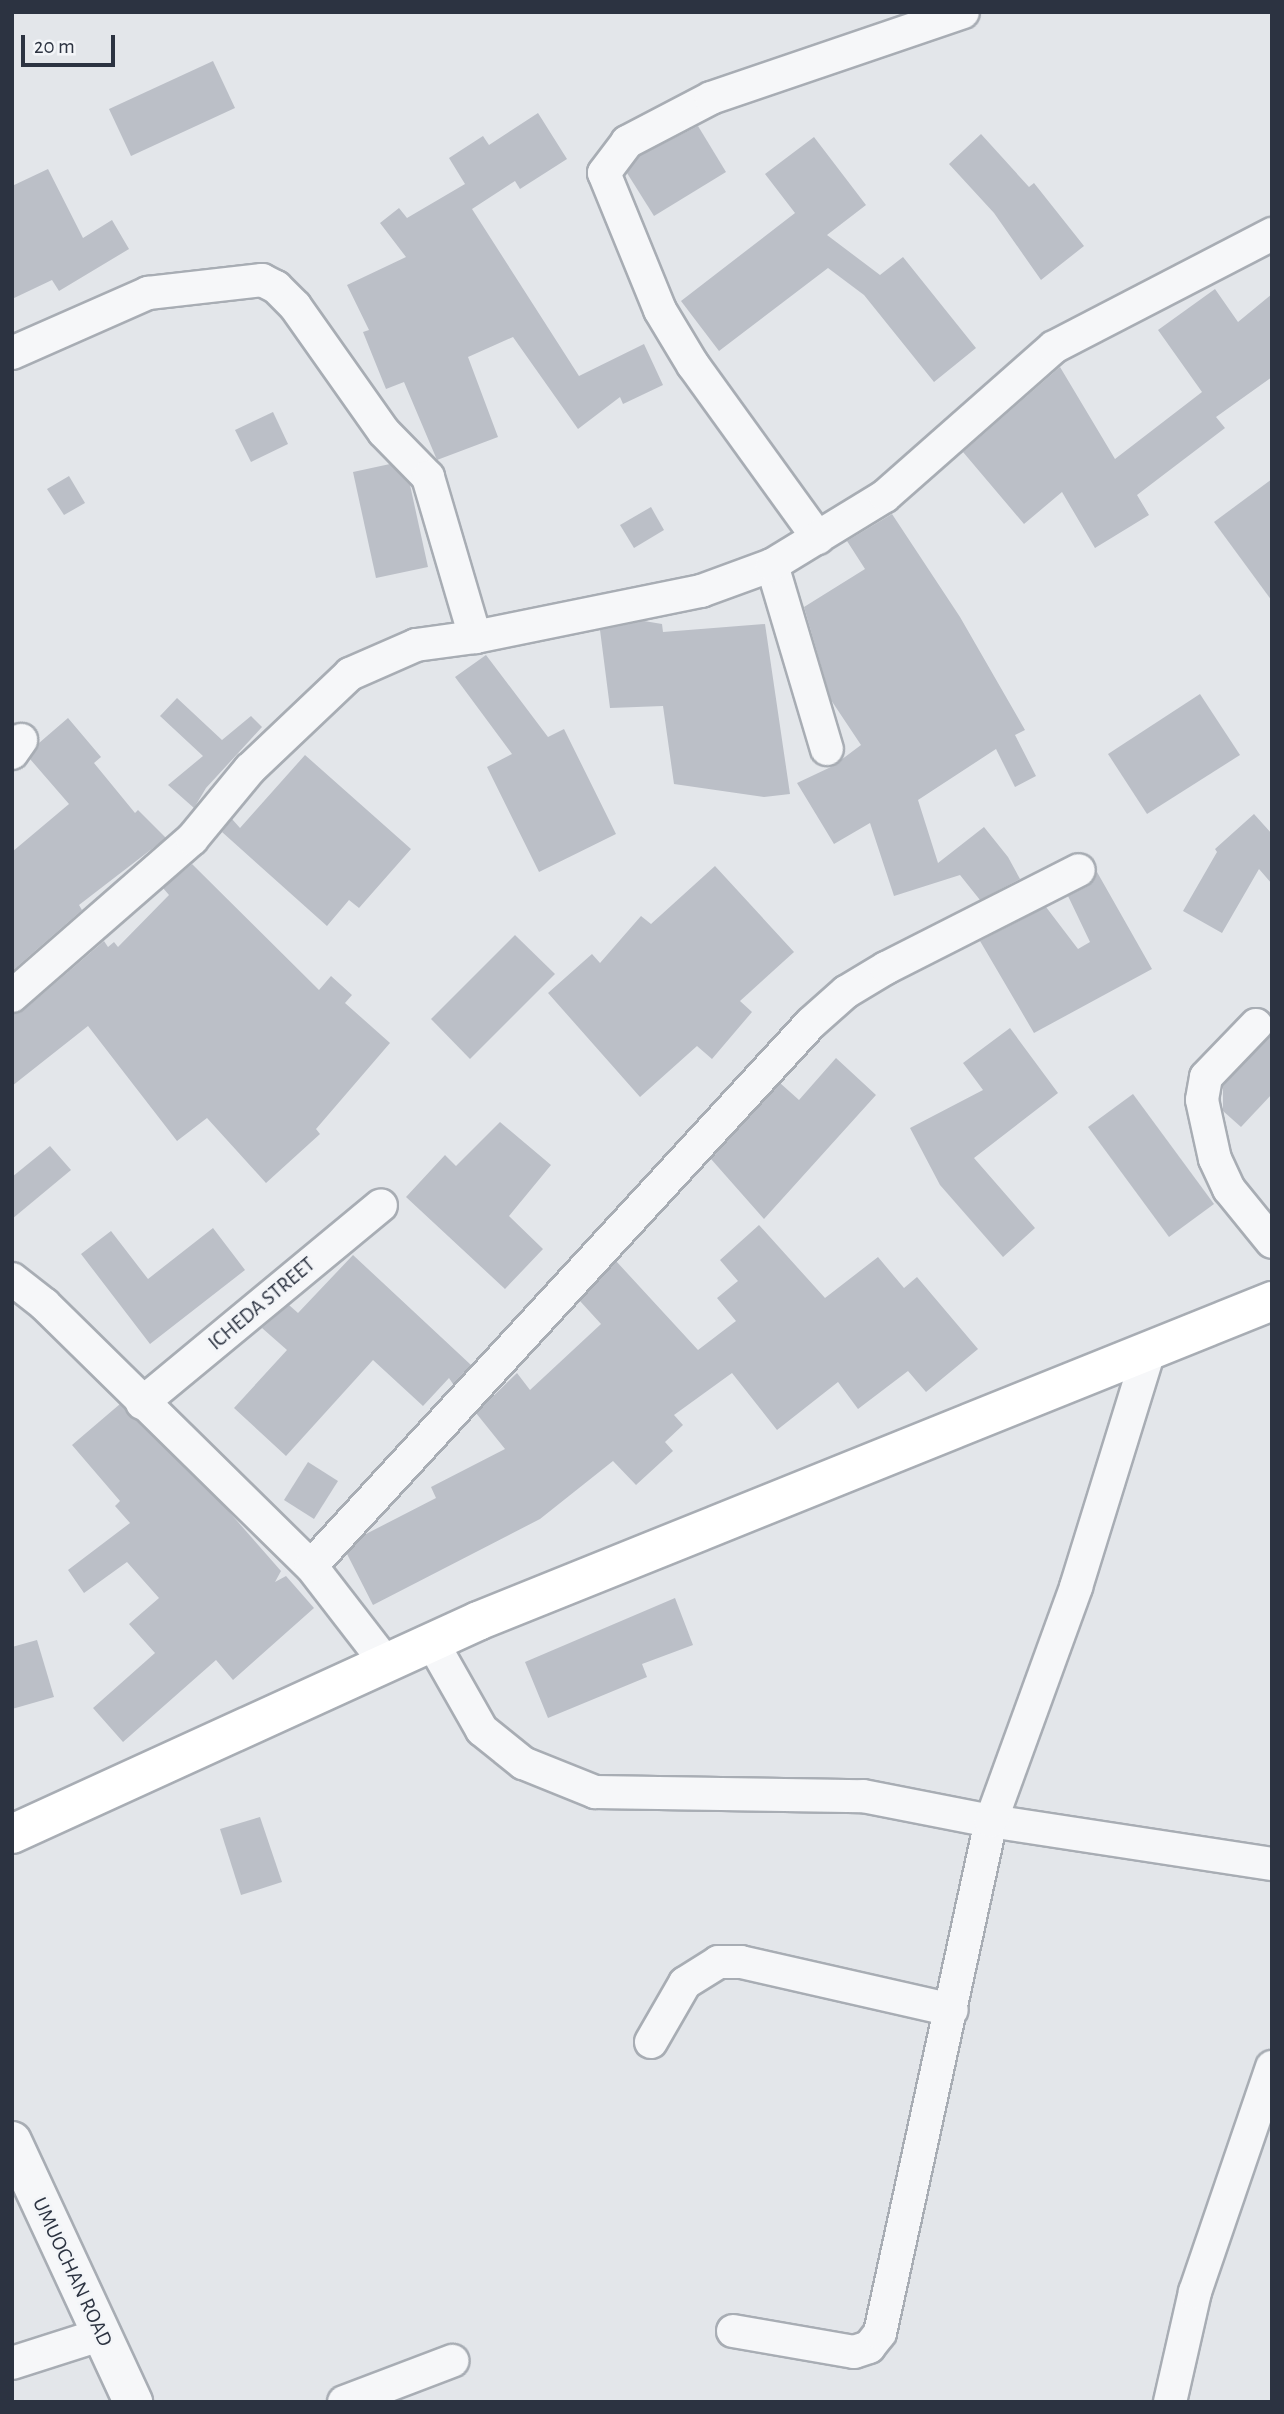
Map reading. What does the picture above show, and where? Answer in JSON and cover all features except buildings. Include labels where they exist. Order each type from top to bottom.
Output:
[{"type":"main road","points":[[12,1833],[432,1642],[1272,1301]]},
{"type":"street","points":[[818,538],[693,365],[660,310],[604,173],[627,142],[711,98],[963,12]]},
{"type":"street","points":[[12,996],[192,839],[250,769],[350,674],[416,645],[475,637],[701,591],[772,565],[885,496],[1054,347],[1272,234]]},
{"type":"street","points":[[12,354],[148,293],[262,280],[276,287],[295,306],[384,432],[428,477],[475,637]]},
{"type":"street","points":[[772,565],[827,749]]},
{"type":"street","points":[[311,1566],[811,1023],[846,992],[886,968],[1079,870]]},
{"type":"street","points":[[1256,1025],[1206,1077],[1202,1100],[1215,1158],[1229,1189],[1272,1242]]},
{"type":"street","name":"ICHEDA STREET","points":[[142,1403],[381,1205]]},
{"type":"street","points":[[15,1286],[44,1304],[311,1566],[386,1663]]},
{"type":"street","points":[[733,2332],[854,2352],[869,2347],[880,2333],[991,1821],[1076,1587],[1149,1352]]},
{"type":"street","points":[[432,1642],[482,1730],[523,1763],[558,1780],[594,1792],[644,1795],[863,1796],[991,1821],[1272,1864]]},
{"type":"street","points":[[650,2042],[685,1983],[718,1962],[741,1962],[952,2010]]},
{"type":"street","points":[[1170,2402],[1195,2292],[1272,2067]]},
{"type":"street","name":"UMUOCHAN ROAD","points":[[12,2141],[133,2402]]},
{"type":"street","points":[[12,2363],[100,2334]]},
{"type":"street","points":[[344,2402],[452,2361]]}]
